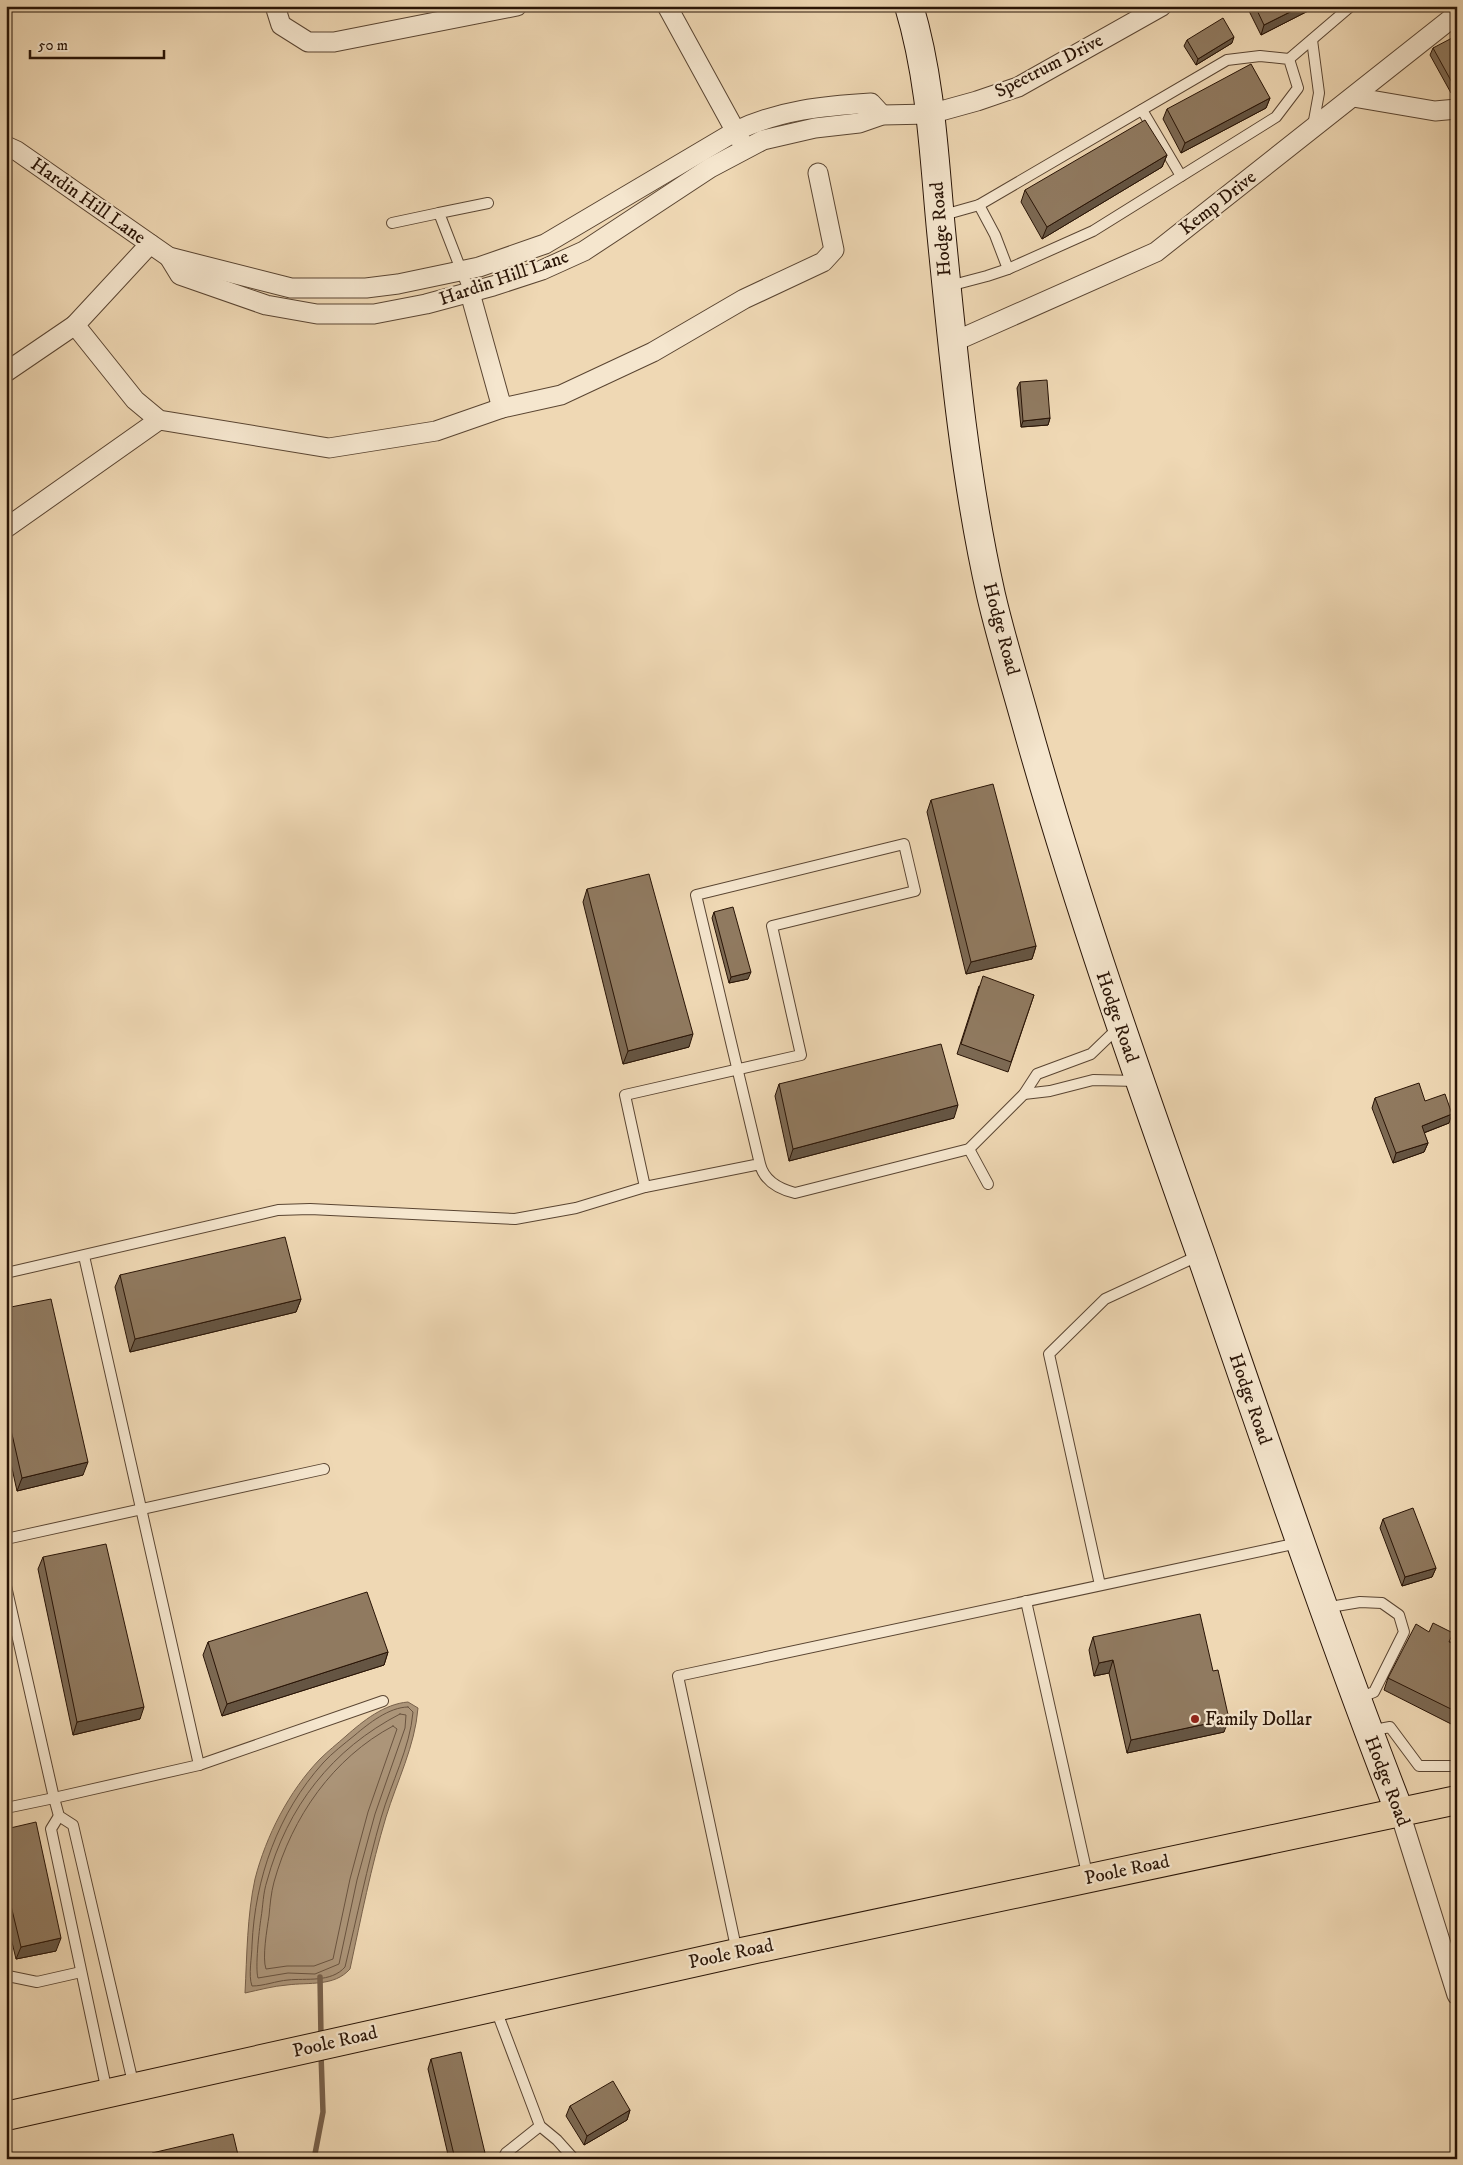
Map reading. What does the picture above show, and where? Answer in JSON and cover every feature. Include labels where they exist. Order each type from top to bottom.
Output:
[{"type":"main road","name":"Hodge Road","points":[[909,6],[914,23],[930,114],[951,343],[979,534],[992,600],[1065,859],[1138,1081],[1299,1543],[1400,1813]]},
{"type":"main road","name":"Poole Road","points":[[6,2116],[737,1953],[1457,1800]]},
{"type":"street","points":[[275,6],[281,25],[308,42],[334,42],[517,6]]},
{"type":"street","points":[[667,6],[745,149]]},
{"type":"street","name":"Spectrum Drive","points":[[930,114],[977,101],[1018,86],[1162,6]]},
{"type":"street","name":"Kemp Drive","points":[[951,343],[1156,252],[1457,14]]},
{"type":"street","points":[[1353,97],[1435,110],[1457,108]]},
{"type":"street","name":"Hardin Hill Lane","points":[[6,146],[169,257],[291,288],[366,288],[398,284],[479,267],[545,244],[736,131],[757,121],[817,106],[871,103],[882,115]]},
{"type":"street","name":"Hardin Hill Lane","points":[[169,257],[180,275],[266,305],[317,314],[374,314],[470,293],[542,270],[584,251],[710,168],[763,140],[815,128],[858,123],[882,115],[930,114]]},
{"type":"street","points":[[75,325],[135,400],[159,420],[329,448],[436,431],[502,408],[561,395],[653,352],[744,300],[823,262],[834,250],[818,173]]},
{"type":"street","points":[[6,372],[75,325],[150,244]]},
{"type":"street","points":[[470,293],[502,408]]},
{"type":"street","points":[[6,528],[159,420]]},
{"type":"street","name":"Hodge Road","points":[[1400,1813],[1457,1995]]},
{"type":"lane","points":[[939,216],[979,205],[1227,60],[1260,56],[1289,59],[1351,6]]},
{"type":"lane","points":[[1312,40],[1319,94],[1313,129]]},
{"type":"lane","points":[[946,286],[1008,269],[1093,231],[1276,118],[1298,88],[1289,59]]},
{"type":"lane","points":[[1142,110],[1181,176]]},
{"type":"lane","points":[[392,223],[488,203]]},
{"type":"lane","points":[[979,205],[995,235],[1008,269]]},
{"type":"lane","points":[[440,213],[470,293]]},
{"type":"lane","points":[[645,1188],[625,1095],[737,1069],[801,1055],[772,926],[915,891],[904,844],[696,895],[737,1069],[760,1164],[762,1174],[782,1189],[795,1193],[969,1149],[1024,1094],[1037,1074],[1090,1054],[1120,1026]]},
{"type":"lane","points":[[1024,1094],[1050,1091],[1092,1080],[1138,1081]]},
{"type":"lane","points":[[969,1149],[988,1184]]},
{"type":"lane","points":[[6,1273],[278,1210],[310,1209],[515,1218],[576,1208],[645,1188],[760,1164]]},
{"type":"lane","points":[[1100,1585],[1049,1354],[1105,1299],[1200,1255]]},
{"type":"lane","points":[[84,1256],[199,1765]]},
{"type":"lane","points":[[6,1539],[324,1469]]},
{"type":"lane","points":[[737,1953],[678,1676],[1299,1543]]},
{"type":"lane","points":[[6,1586],[54,1798],[59,1816],[73,1825],[134,2087]]},
{"type":"lane","points":[[1026,1601],[1088,1878]]},
{"type":"lane","points":[[1323,1608],[1360,1602],[1382,1603],[1399,1615],[1404,1632],[1374,1692],[1356,1699]]},
{"type":"lane","points":[[6,1808],[199,1765],[383,1701]]},
{"type":"lane","points":[[1368,1731],[1390,1728],[1419,1766],[1457,1766]]},
{"type":"lane","points":[[59,1816],[51,1829],[107,2093]]},
{"type":"lane","points":[[6,1974],[37,1982],[81,1972]]},
{"type":"lane","points":[[495,2006],[540,2126],[557,2140],[574,2159]]},
{"type":"lane","points":[[503,2159],[506,2153],[540,2126]]},
{"type":"water","points":[[408,1702],[418,1708],[413,1736],[386,1817],[350,1969],[336,1979],[321,1983],[266,1988],[245,1993],[252,1893],[265,1847],[280,1815],[298,1785],[329,1750],[374,1714],[399,1703]]},
{"type":"building","points":[[1255,6],[1302,6],[1264,25]]},
{"type":"building","points":[[1223,18],[1234,37],[1198,59],[1187,40]]},
{"type":"building","points":[[1452,38],[1457,46],[1457,85],[1454,86],[1433,48]]},
{"type":"building","points":[[1251,64],[1270,98],[1185,143],[1167,109]]},
{"type":"building","points":[[1145,120],[1167,155],[1047,227],[1025,190]]},
{"type":"building","points":[[1047,380],[1050,418],[1023,421],[1020,382]]},
{"type":"building","points":[[993,784],[1036,946],[971,962],[931,800]]},
{"type":"building","points":[[649,874],[693,1034],[628,1051],[587,889]]},
{"type":"building","points":[[733,907],[751,972],[731,977],[714,912]]},
{"type":"building","points":[[983,976],[1034,995],[1011,1062],[961,1044]]},
{"type":"building","points":[[941,1044],[958,1105],[793,1149],[779,1084]]},
{"type":"building","points":[[1419,1083],[1425,1101],[1445,1094],[1452,1114],[1422,1126],[1428,1143],[1396,1153],[1375,1098]]},
{"type":"building","points":[[285,1237],[301,1299],[135,1339],[120,1275]]},
{"type":"building","points":[[51,1299],[88,1462],[22,1478],[6,1408],[6,1308]]},
{"type":"building","points":[[1413,1508],[1436,1568],[1405,1577],[1383,1519]]},
{"type":"building","points":[[106,1544],[144,1707],[77,1722],[43,1557]]},
{"type":"building","points":[[367,1592],[388,1652],[227,1704],[208,1642]]},
{"type":"building","points":[[1200,1614],[1213,1671],[1218,1670],[1229,1719],[1131,1740],[1113,1660],[1099,1663],[1093,1637]]},
{"type":"building","points":[[1433,1623],[1453,1633],[1449,1642],[1457,1645],[1457,1712],[1388,1678],[1416,1624],[1429,1632]]},
{"type":"building","points":[[36,1822],[61,1938],[21,1947],[6,1885],[6,1829]]},
{"type":"building","points":[[461,2052],[485,2153],[455,2159],[431,2059]]},
{"type":"building","points":[[613,2081],[630,2110],[587,2136],[570,2106]]},
{"type":"building","points":[[233,2134],[239,2159],[154,2159],[152,2153]]},
{"type":"waterway","points":[[320,1977],[321,2037]]},
{"type":"waterway","points":[[314,2159],[323,2112],[321,2054]]},
{"type":"place","name":"Family Dollar","points":[[1195,1719]]}]
